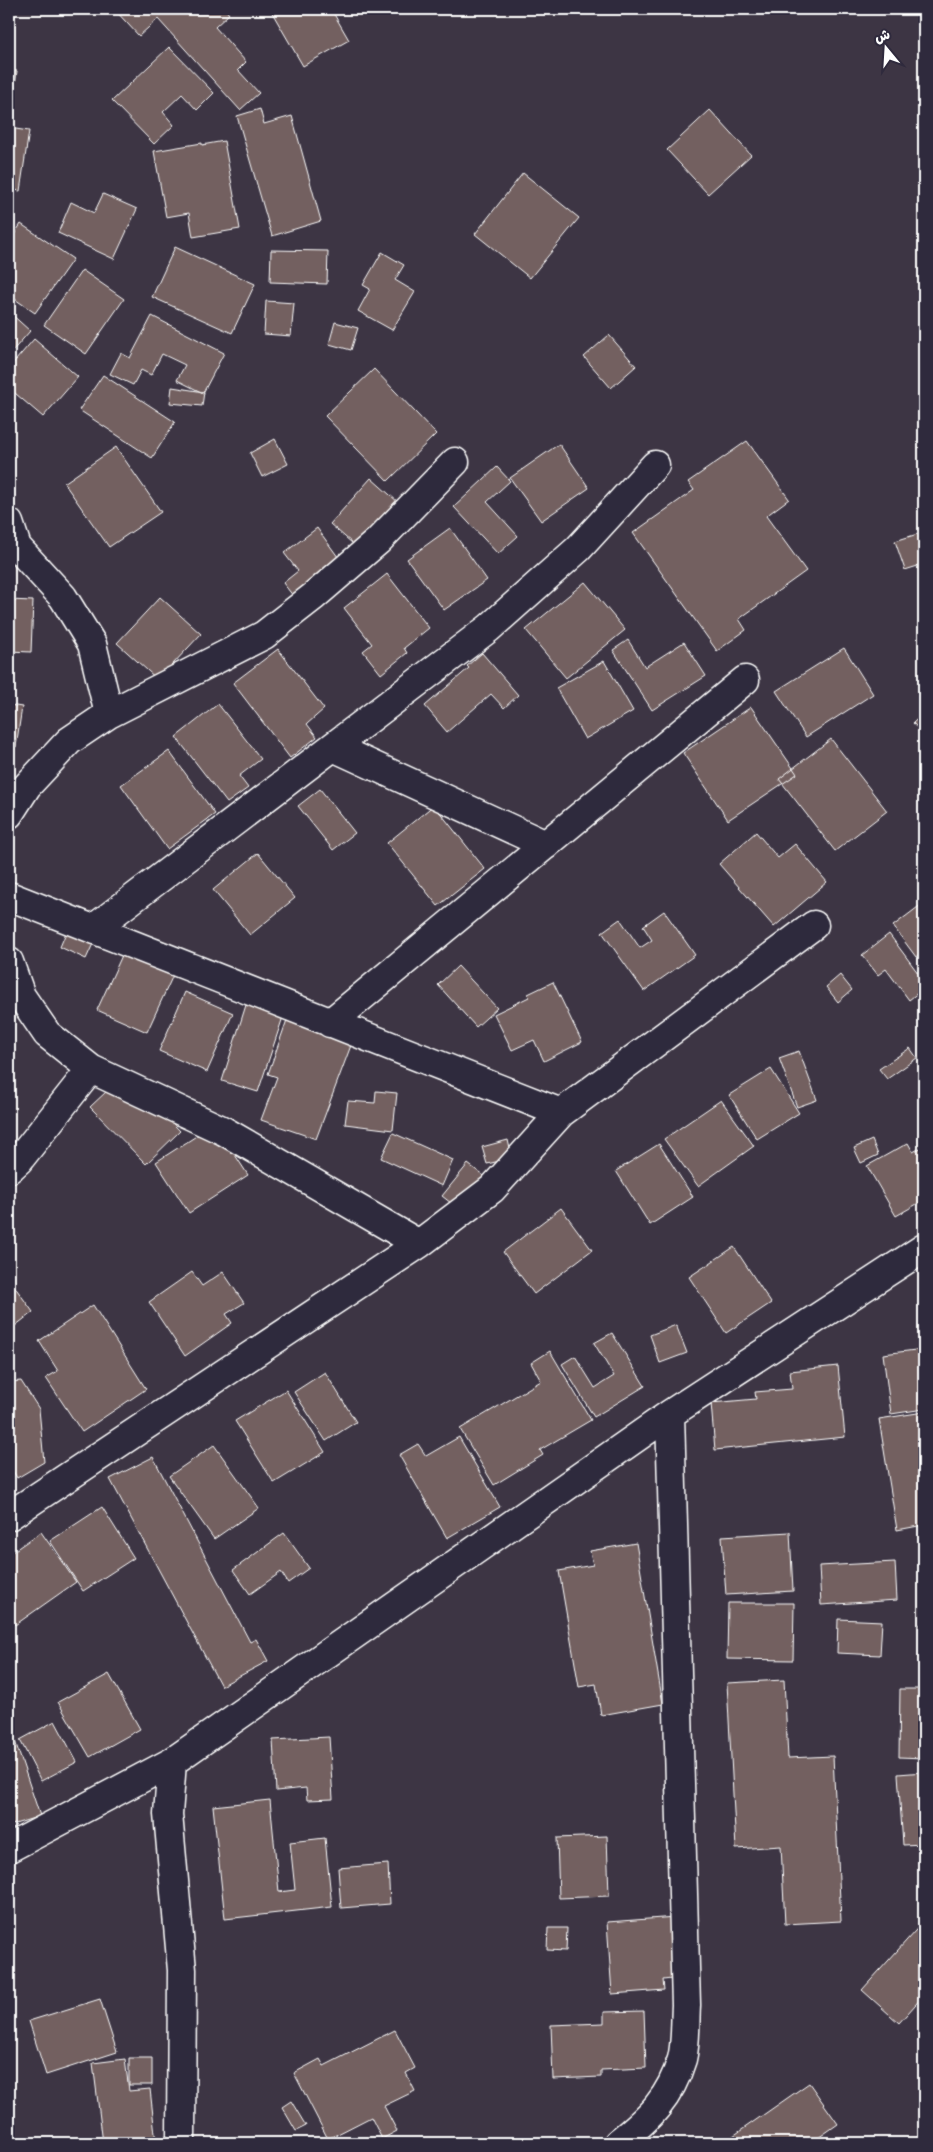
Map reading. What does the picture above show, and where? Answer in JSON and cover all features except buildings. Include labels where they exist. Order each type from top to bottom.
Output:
[{"type":"street","points":[[9,814],[27,786],[69,741],[109,714],[264,635],[314,596],[378,541],[456,462]]},
{"type":"street","points":[[93,929],[489,628],[578,549],[655,464]]},
{"type":"street","points":[[9,523],[17,547],[63,597],[92,644],[109,714]]},
{"type":"street","points":[[330,1022],[746,680]]},
{"type":"street","points":[[334,747],[546,844]]},
{"type":"street","points":[[9,896],[561,1113]]},
{"type":"street","points":[[9,1516],[419,1244],[492,1189],[561,1113],[814,925]]},
{"type":"street","points":[[9,962],[21,996],[47,1034],[91,1069],[224,1131],[419,1244]]},
{"type":"street","points":[[9,1169],[19,1160],[91,1069]]},
{"type":"street","points":[[9,1848],[172,1762],[670,1414],[924,1248]]},
{"type":"street","points":[[618,2143],[646,2121],[669,2092],[682,2058],[686,2005],[670,1414]]},
{"type":"street","points":[[172,1762],[168,1814],[182,1970],[181,2143]]}]
